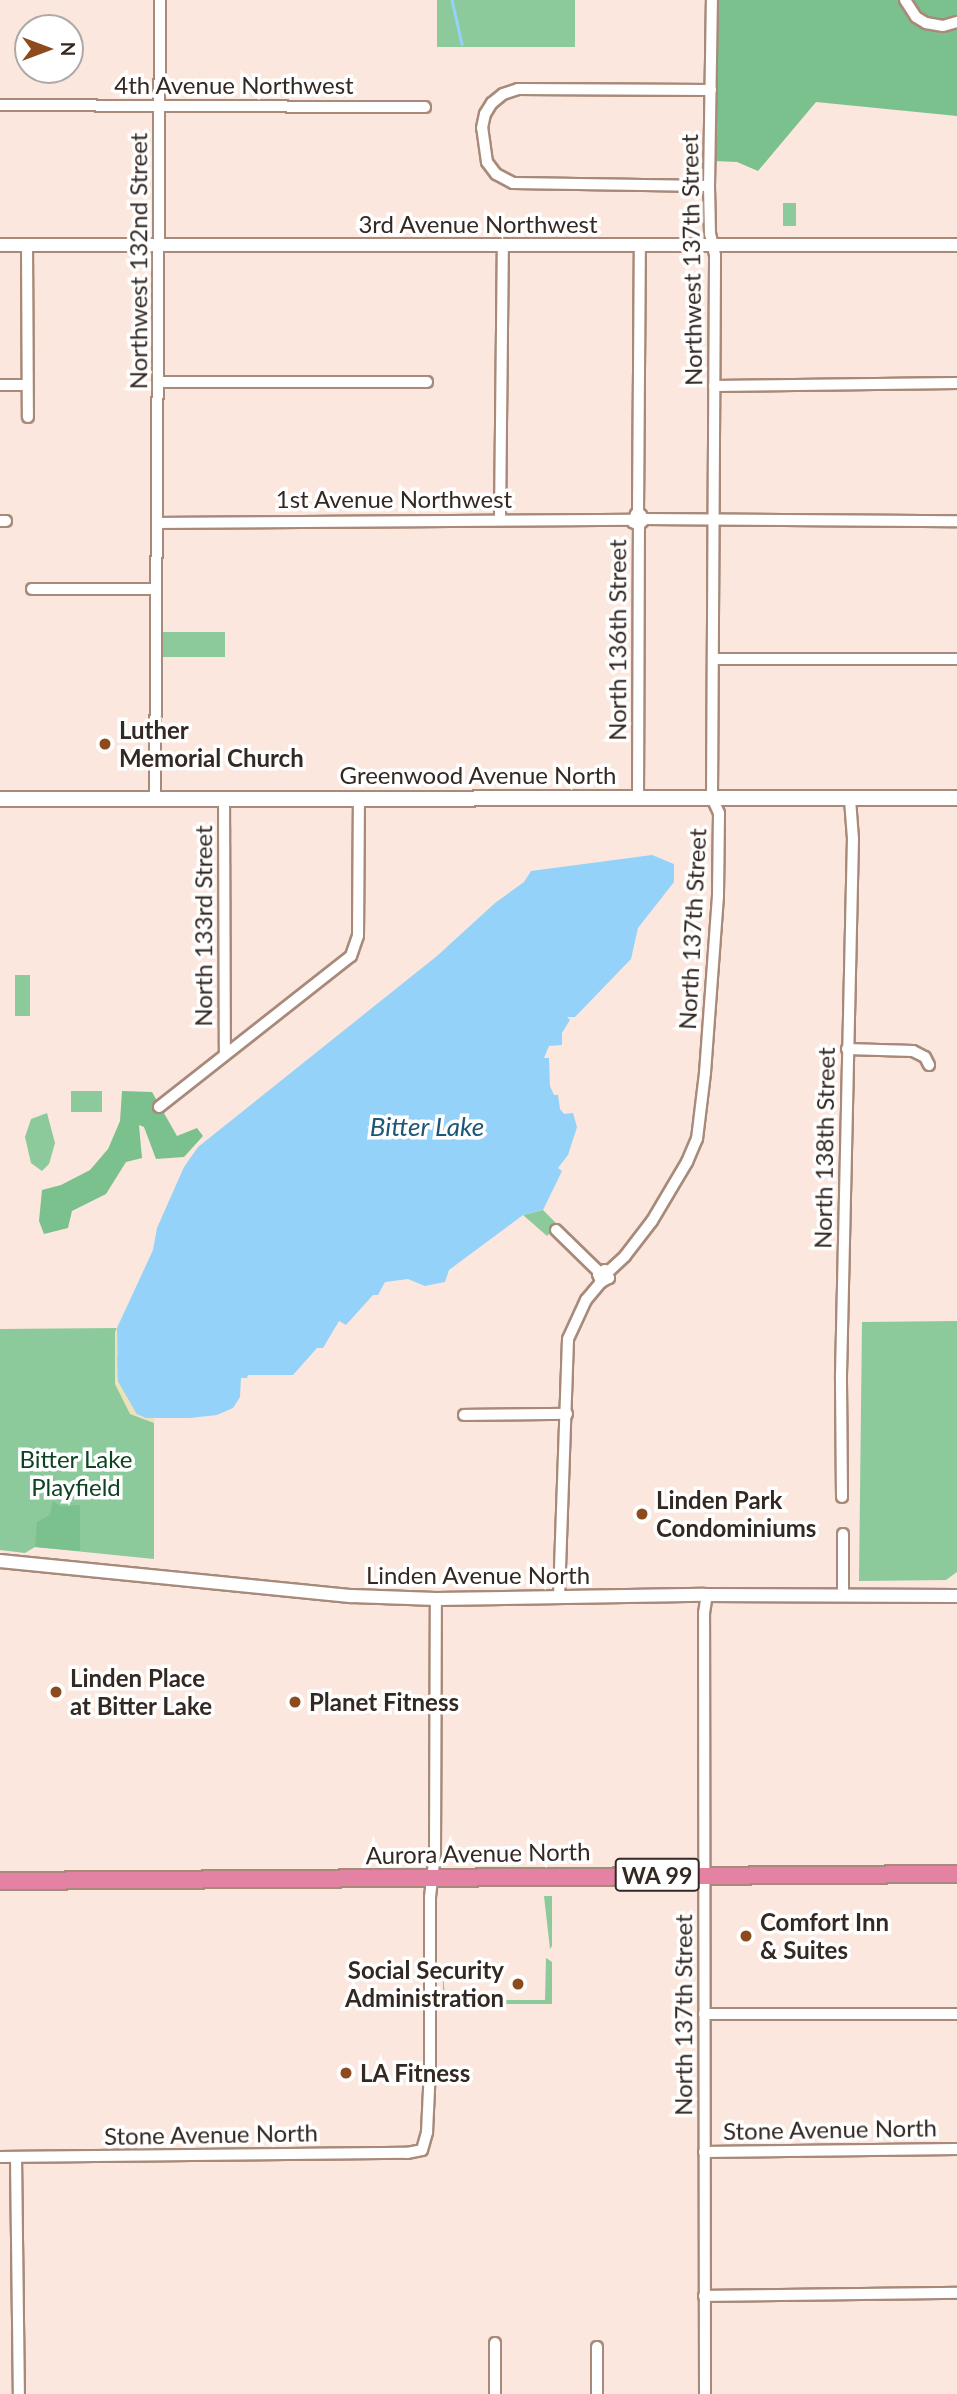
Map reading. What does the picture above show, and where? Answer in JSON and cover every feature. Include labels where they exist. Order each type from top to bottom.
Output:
[{"type":"highway","name":"Aurora Avenue North","points":[[0,1881],[957,1874]]},
{"type":"main road","name":"Greenwood Avenue North","points":[[0,799],[957,799]]},
{"type":"street","name":"Northwest 132nd Street","points":[[155,799],[160,0]]},
{"type":"street","name":"Northwest 137th Street","points":[[712,0],[709,186],[713,245],[715,519]]},
{"type":"street","points":[[905,0],[916,17],[926,23],[943,26],[957,22]]},
{"type":"street","points":[[709,186],[513,183],[491,169],[482,142],[483,120],[488,108],[497,97],[518,89],[711,90]]},
{"type":"street","name":"4th Avenue Northwest","points":[[0,105],[425,107]]},
{"type":"street","name":"3rd Avenue Northwest","points":[[0,245],[957,245]]},
{"type":"street","points":[[27,245],[28,417]]},
{"type":"street","name":"North 136th Street","points":[[638,798],[640,245]]},
{"type":"street","points":[[500,520],[503,246]]},
{"type":"street","points":[[158,382],[427,382]]},
{"type":"street","points":[[714,386],[957,383]]},
{"type":"street","points":[[0,385],[27,385]]},
{"type":"street","name":"1st Avenue Northwest","points":[[157,523],[715,519],[957,521]]},
{"type":"street","name":"North 137th Street","points":[[559,1597],[571,1327],[602,1275],[625,1256],[652,1221],[687,1162],[696,1139],[705,1073],[718,895],[719,813],[712,798],[715,519]]},
{"type":"street","points":[[32,589],[156,589]]},
{"type":"street","points":[[713,659],[957,659]]},
{"type":"street","points":[[159,1107],[354,951],[358,936],[359,798]]},
{"type":"street","name":"North 133rd Street","points":[[224,799],[225,1052]]},
{"type":"street","name":"North 138th Street","points":[[842,1497],[852,839],[850,799]]},
{"type":"street","points":[[847,1049],[914,1051],[925,1057],[929,1065]]},
{"type":"street","points":[[556,1230],[602,1275]]},
{"type":"street","points":[[464,1415],[567,1414]]},
{"type":"street","points":[[843,1534],[843,1594]]},
{"type":"street","name":"Linden Avenue North","points":[[0,1561],[352,1596],[436,1600],[707,1595],[957,1596]]},
{"type":"street","name":"North 137th Street","points":[[705,2394],[704,1613],[707,1595]]},
{"type":"street","points":[[431,1876],[435,1853],[436,1600]]},
{"type":"street","name":"Stone Avenue North","points":[[0,2157],[422,2150],[427,2132],[430,2068],[431,1876]]},
{"type":"street","points":[[704,2014],[957,2014]]},
{"type":"street","name":"Stone Avenue North","points":[[704,2152],[957,2149]]},
{"type":"street","points":[[16,2157],[19,2394]]},
{"type":"street","points":[[704,2296],[957,2293]]},
{"type":"street","points":[[495,2343],[495,2394]]},
{"type":"street","points":[[597,2347],[597,2394]]},
{"type":"green space","points":[[437,0],[575,0],[575,47],[437,47]]},
{"type":"green space","points":[[716,0],[957,0],[957,116],[816,102],[758,171],[737,162],[714,161]]},
{"type":"green space","points":[[783,203],[796,203],[796,226],[783,226]]},
{"type":"green space","points":[[162,632],[225,632],[225,657],[162,657]]},
{"type":"green space","points":[[15,975],[30,975],[30,1016],[15,1016]]},
{"type":"green space","points":[[71,1091],[102,1091],[102,1112],[71,1112]]},
{"type":"green space","points":[[122,1091],[152,1092],[177,1136],[197,1128],[203,1136],[184,1157],[156,1159],[144,1127],[139,1125],[142,1158],[126,1162],[106,1194],[72,1211],[68,1228],[44,1234],[39,1221],[42,1190],[61,1185],[90,1170],[108,1149],[120,1121]]},
{"type":"green space","points":[[47,1113],[55,1143],[49,1164],[42,1171],[31,1163],[25,1137],[31,1119]]},
{"type":"green space","points":[[543,1210],[558,1225],[547,1236],[523,1215]]},
{"type":"green space","points":[[957,1321],[957,1572],[946,1580],[859,1581],[862,1322]]},
{"type":"green space","name":"Bitter Lake Playfield","points":[[117,1328],[117,1355],[145,1418],[154,1418],[154,1559],[35,1547],[25,1553],[0,1550],[0,1329]]},
{"type":"green space","points":[[53,1501],[60,1506],[80,1505],[80,1551],[35,1547],[37,1522],[50,1515]]},
{"type":"green space","points":[[544,1896],[552,1896],[550,1949]]},
{"type":"green space","points":[[546,1958],[552,1962],[552,2004],[443,2004],[443,1969],[445,2000],[545,2000]]},
{"type":"sand","points":[[130,1295],[117,1328],[118,1381],[137,1414],[154,1418],[154,1423],[130,1414],[115,1384],[115,1332]]},
{"type":"water","name":"Bitter Lake","points":[[652,855],[674,864],[674,882],[638,928],[631,959],[575,1017],[567,1017],[570,1020],[562,1033],[562,1045],[549,1046],[544,1058],[549,1058],[550,1086],[554,1095],[558,1095],[560,1109],[564,1114],[573,1113],[577,1127],[568,1155],[558,1168],[562,1171],[543,1210],[523,1215],[449,1270],[445,1282],[425,1286],[408,1279],[385,1282],[378,1295],[373,1295],[346,1325],[339,1321],[323,1348],[317,1348],[293,1375],[248,1375],[247,1378],[241,1378],[240,1397],[233,1408],[217,1415],[190,1418],[146,1418],[137,1414],[118,1381],[117,1328],[153,1250],[157,1228],[184,1167],[198,1147],[437,956],[495,903],[524,882],[531,871]]},
{"type":"waterway","points":[[452,0],[462,44]]},
{"type":"place","name":"Luther Memorial Church","points":[[105,744]]},
{"type":"place","name":"Linden Park Condominiums","points":[[642,1514]]},
{"type":"place","name":"Linden Place at Bitter Lake","points":[[56,1692]]},
{"type":"place","name":"Planet Fitness","points":[[295,1702]]},
{"type":"place","name":"Comfort Inn & Suites","points":[[746,1936]]},
{"type":"place","name":"Social Security Administration","points":[[518,1984]]},
{"type":"place","name":"LA Fitness","points":[[346,2073]]}]
